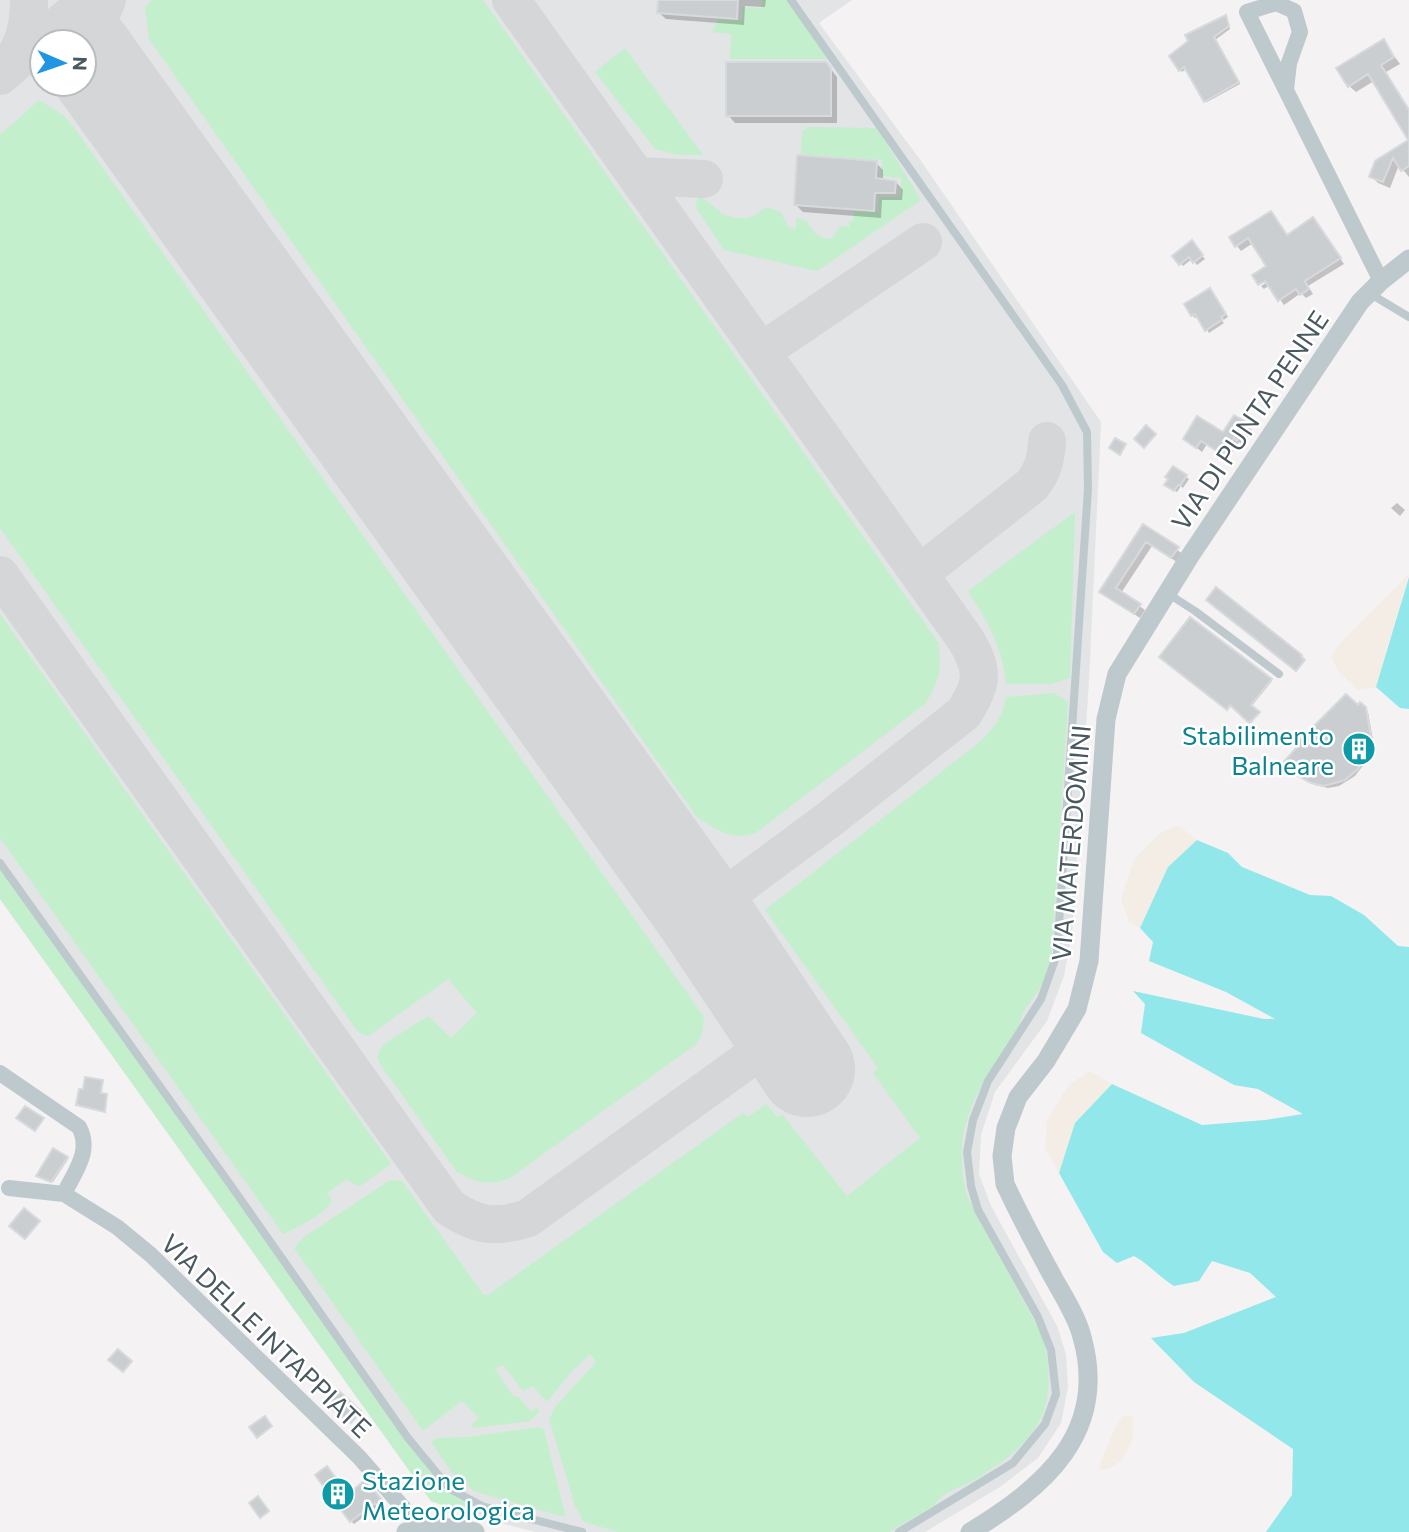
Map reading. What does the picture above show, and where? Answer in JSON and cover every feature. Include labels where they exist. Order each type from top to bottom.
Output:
[{"type":"street","points":[[1286,89],[1289,63],[1300,32],[1294,12],[1276,3],[1247,12],[1286,89],[1375,287]]},
{"type":"street","name":"VIA DI PUNTA PENNE","points":[[1148,623],[1360,302],[1409,259]]},
{"type":"street","name":"VIA MATERDOMINI","points":[[970,1532],[1004,1511],[1054,1468],[1081,1426],[1089,1385],[1082,1336],[1005,1184],[1002,1156],[1006,1128],[1018,1097],[1046,1061],[1077,1009],[1089,961],[1106,719],[1117,674],[1148,623]]},
{"type":"street","points":[[0,1073],[79,1127],[85,1138],[85,1149],[64,1194]]},
{"type":"street","name":"VIA DELLE INTAPPIATE","points":[[9,1188],[64,1194],[117,1227],[150,1255],[359,1457],[414,1530]]},
{"type":"street","points":[[414,1530],[442,1527],[475,1532]]},
{"type":"lane","points":[[791,0],[1062,385],[1087,432],[1088,489],[1057,954],[1041,999],[988,1081],[973,1121],[967,1152],[971,1186],[978,1210],[1038,1317],[1051,1350],[1056,1394],[1045,1424],[1013,1463],[899,1532]]},
{"type":"lane","points":[[1375,287],[1409,317]]},
{"type":"lane","points":[[1167,593],[1279,674]]},
{"type":"lane","points":[[0,863],[408,1438],[450,1489],[484,1507],[582,1532]]},
{"type":"shaded area","points":[[0,0],[852,0],[819,23],[921,161],[1101,422],[1089,681],[1072,932],[1064,976],[1047,1021],[995,1092],[981,1135],[979,1174],[991,1206],[1057,1326],[1066,1354],[1068,1387],[1061,1423],[1038,1458],[1000,1487],[925,1532],[535,1532],[431,1501],[0,899]]},
{"type":"green space","points":[[153,0],[483,0],[938,642],[939,674],[925,704],[757,832],[741,836],[725,833],[696,816],[149,39],[145,7]]},
{"type":"green space","points":[[762,0],[787,0],[830,59],[730,59],[731,34],[712,32],[718,19],[742,20],[742,7],[761,8]]},
{"type":"green space","points":[[625,48],[703,155],[678,155],[655,149],[595,72]]},
{"type":"green space","points":[[39,100],[63,115],[73,126],[704,1017],[702,1034],[695,1045],[510,1178],[483,1182],[457,1172],[377,1056],[384,1044],[428,1016],[451,1038],[477,1013],[448,979],[368,1036],[358,1032],[0,528],[0,135]]},
{"type":"green space","points":[[807,127],[877,128],[921,200],[817,271],[724,250],[696,208],[700,196],[724,215],[736,218],[754,216],[767,207],[781,212],[788,226],[795,230],[797,218],[805,220],[816,234],[823,238],[832,238],[840,226],[849,227],[854,211],[878,212],[879,197],[900,197],[902,178],[881,176],[882,160],[801,154],[802,132]]},
{"type":"green space","points":[[1075,512],[1070,678],[1051,684],[1006,684],[998,646],[968,591]]},
{"type":"green space","points":[[0,614],[391,1164],[360,1186],[347,1179],[327,1193],[332,1201],[322,1212],[283,1234],[0,838]]},
{"type":"green space","points":[[1054,693],[1068,702],[1052,951],[1043,982],[979,1090],[965,1128],[962,1148],[962,1171],[967,1196],[1043,1337],[1049,1378],[1048,1395],[1044,1411],[1026,1440],[1012,1454],[980,1477],[946,1494],[935,1505],[889,1532],[618,1532],[584,1522],[575,1506],[549,1419],[555,1407],[596,1362],[590,1354],[571,1372],[547,1402],[533,1386],[523,1391],[503,1365],[495,1369],[514,1397],[518,1396],[531,1412],[537,1407],[539,1412],[530,1421],[475,1428],[471,1425],[479,1418],[462,1401],[423,1431],[294,1248],[304,1237],[390,1180],[402,1181],[483,1294],[488,1295],[743,1113],[748,1117],[766,1104],[777,1117],[782,1114],[847,1196],[920,1138],[873,1073],[878,1068],[765,910],[976,745],[996,724],[1006,697]]},
{"type":"green space","points":[[0,864],[443,1485],[473,1506],[471,1515],[431,1501],[0,899]]},
{"type":"green space","points":[[539,1427],[544,1430],[564,1517],[474,1491],[451,1471],[431,1442],[437,1438],[467,1437]]},
{"type":"sand","points":[[1409,574],[1376,687],[1358,690],[1339,672],[1331,657],[1339,644]]},
{"type":"sand","points":[[1178,825],[1197,840],[1168,867],[1140,928],[1129,922],[1121,899],[1134,859],[1159,834]]},
{"type":"sand","points":[[1090,1071],[1112,1084],[1075,1123],[1059,1173],[1045,1148],[1047,1120],[1068,1086]]},
{"type":"sand","points":[[1125,1415],[1132,1416],[1133,1424],[1128,1450],[1117,1464],[1101,1470],[1099,1466],[1117,1423]]},
{"type":"water","points":[[1409,577],[1409,709],[1400,708],[1376,687]]},
{"type":"water","points":[[1197,840],[1228,853],[1242,867],[1310,895],[1331,896],[1364,915],[1398,946],[1409,947],[1409,1532],[1266,1532],[1292,1495],[1293,1449],[1194,1382],[1151,1338],[1184,1333],[1276,1297],[1250,1273],[1212,1261],[1199,1281],[1174,1286],[1134,1256],[1117,1263],[1103,1252],[1059,1173],[1075,1123],[1112,1084],[1202,1125],[1303,1114],[1258,1089],[1234,1085],[1141,1033],[1145,1004],[1133,991],[1264,1019],[1275,1019],[1226,992],[1149,961],[1153,942],[1140,928],[1168,867]]},
{"type":"building","points":[[658,0],[738,0],[737,19],[657,13]]},
{"type":"building","points":[[1226,15],[1229,26],[1214,37],[1239,82],[1204,102],[1184,67],[1179,71],[1169,56],[1188,41],[1185,35]]},
{"type":"building","points":[[1384,39],[1394,57],[1381,65],[1409,110],[1409,166],[1401,171],[1393,158],[1383,182],[1369,177],[1375,161],[1408,140],[1368,74],[1348,87],[1336,68]]},
{"type":"building","points":[[726,62],[826,62],[831,68],[831,116],[726,116]]},
{"type":"building","points":[[797,155],[877,161],[876,178],[896,181],[895,193],[875,193],[874,211],[794,205]]},
{"type":"building","points":[[1271,211],[1287,235],[1313,217],[1341,258],[1305,281],[1309,289],[1300,295],[1296,289],[1278,301],[1265,281],[1258,285],[1252,275],[1266,266],[1248,238],[1235,247],[1229,237]]},
{"type":"building","points":[[1192,240],[1203,255],[1193,263],[1189,257],[1179,265],[1172,256]]},
{"type":"building","points":[[1210,288],[1226,314],[1205,331],[1195,314],[1191,316],[1184,304]]},
{"type":"building","points":[[1234,415],[1248,423],[1237,441],[1234,438],[1223,455],[1201,441],[1196,448],[1183,439],[1197,416],[1223,432]]},
{"type":"building","points":[[1146,425],[1156,434],[1144,448],[1134,439]]},
{"type":"building","points":[[1115,438],[1126,444],[1120,455],[1109,448]]},
{"type":"building","points":[[1173,466],[1187,475],[1174,491],[1164,485],[1168,479],[1165,477]]},
{"type":"building","points":[[1143,524],[1179,547],[1171,558],[1146,542],[1116,588],[1141,604],[1134,614],[1099,592]]},
{"type":"building","points":[[1216,587],[1302,655],[1305,660],[1296,671],[1206,600]]},
{"type":"building","points":[[1190,617],[1272,679],[1251,705],[1260,712],[1249,723],[1230,705],[1227,710],[1159,657]]},
{"type":"building","points":[[1346,694],[1358,705],[1360,702],[1366,707],[1371,737],[1366,756],[1358,769],[1345,780],[1324,786],[1311,783],[1280,766],[1298,746],[1296,744]]},
{"type":"building","points":[[85,1077],[103,1080],[101,1093],[107,1094],[105,1112],[76,1105]]},
{"type":"building","points":[[25,1106],[44,1118],[35,1131],[16,1118]]},
{"type":"building","points":[[53,1148],[68,1157],[51,1182],[36,1176]]},
{"type":"building","points":[[24,1208],[40,1221],[25,1239],[9,1226]]},
{"type":"building","points":[[118,1349],[132,1361],[123,1372],[108,1360]]},
{"type":"building","points":[[337,1389],[361,1411],[351,1423],[325,1404]]},
{"type":"building","points":[[265,1416],[272,1426],[257,1438],[249,1427]]},
{"type":"building","points":[[327,1466],[348,1494],[365,1480],[384,1502],[378,1507],[375,1503],[350,1522],[315,1475]]},
{"type":"building","points":[[258,1496],[269,1511],[260,1518],[249,1503]]},
{"type":"taxiway","points":[[10,63],[25,33],[29,0]]},
{"type":"taxiway","points":[[0,76],[88,0]]},
{"type":"taxiway","points":[[98,30],[107,0]]},
{"type":"taxiway","points":[[511,0],[966,640],[978,669],[978,684],[964,713],[831,818],[703,913]]},
{"type":"taxiway","points":[[98,47],[105,81],[98,70]]},
{"type":"taxiway","points":[[636,176],[704,179]]},
{"type":"taxiway","points":[[761,352],[923,242]]},
{"type":"taxiway","points":[[919,574],[1032,485],[1043,464],[1047,441]]},
{"type":"taxiway","points":[[0,575],[449,1207],[459,1213],[487,1224],[506,1224],[528,1218],[782,1035]]},
{"type":"runway","points":[[98,70],[703,913],[807,1069]]},
{"type":"place","name":"Stabilimento Balneare","points":[[1359,749]]},
{"type":"place","name":"Stazione Meteorologica","points":[[338,1494]]}]
